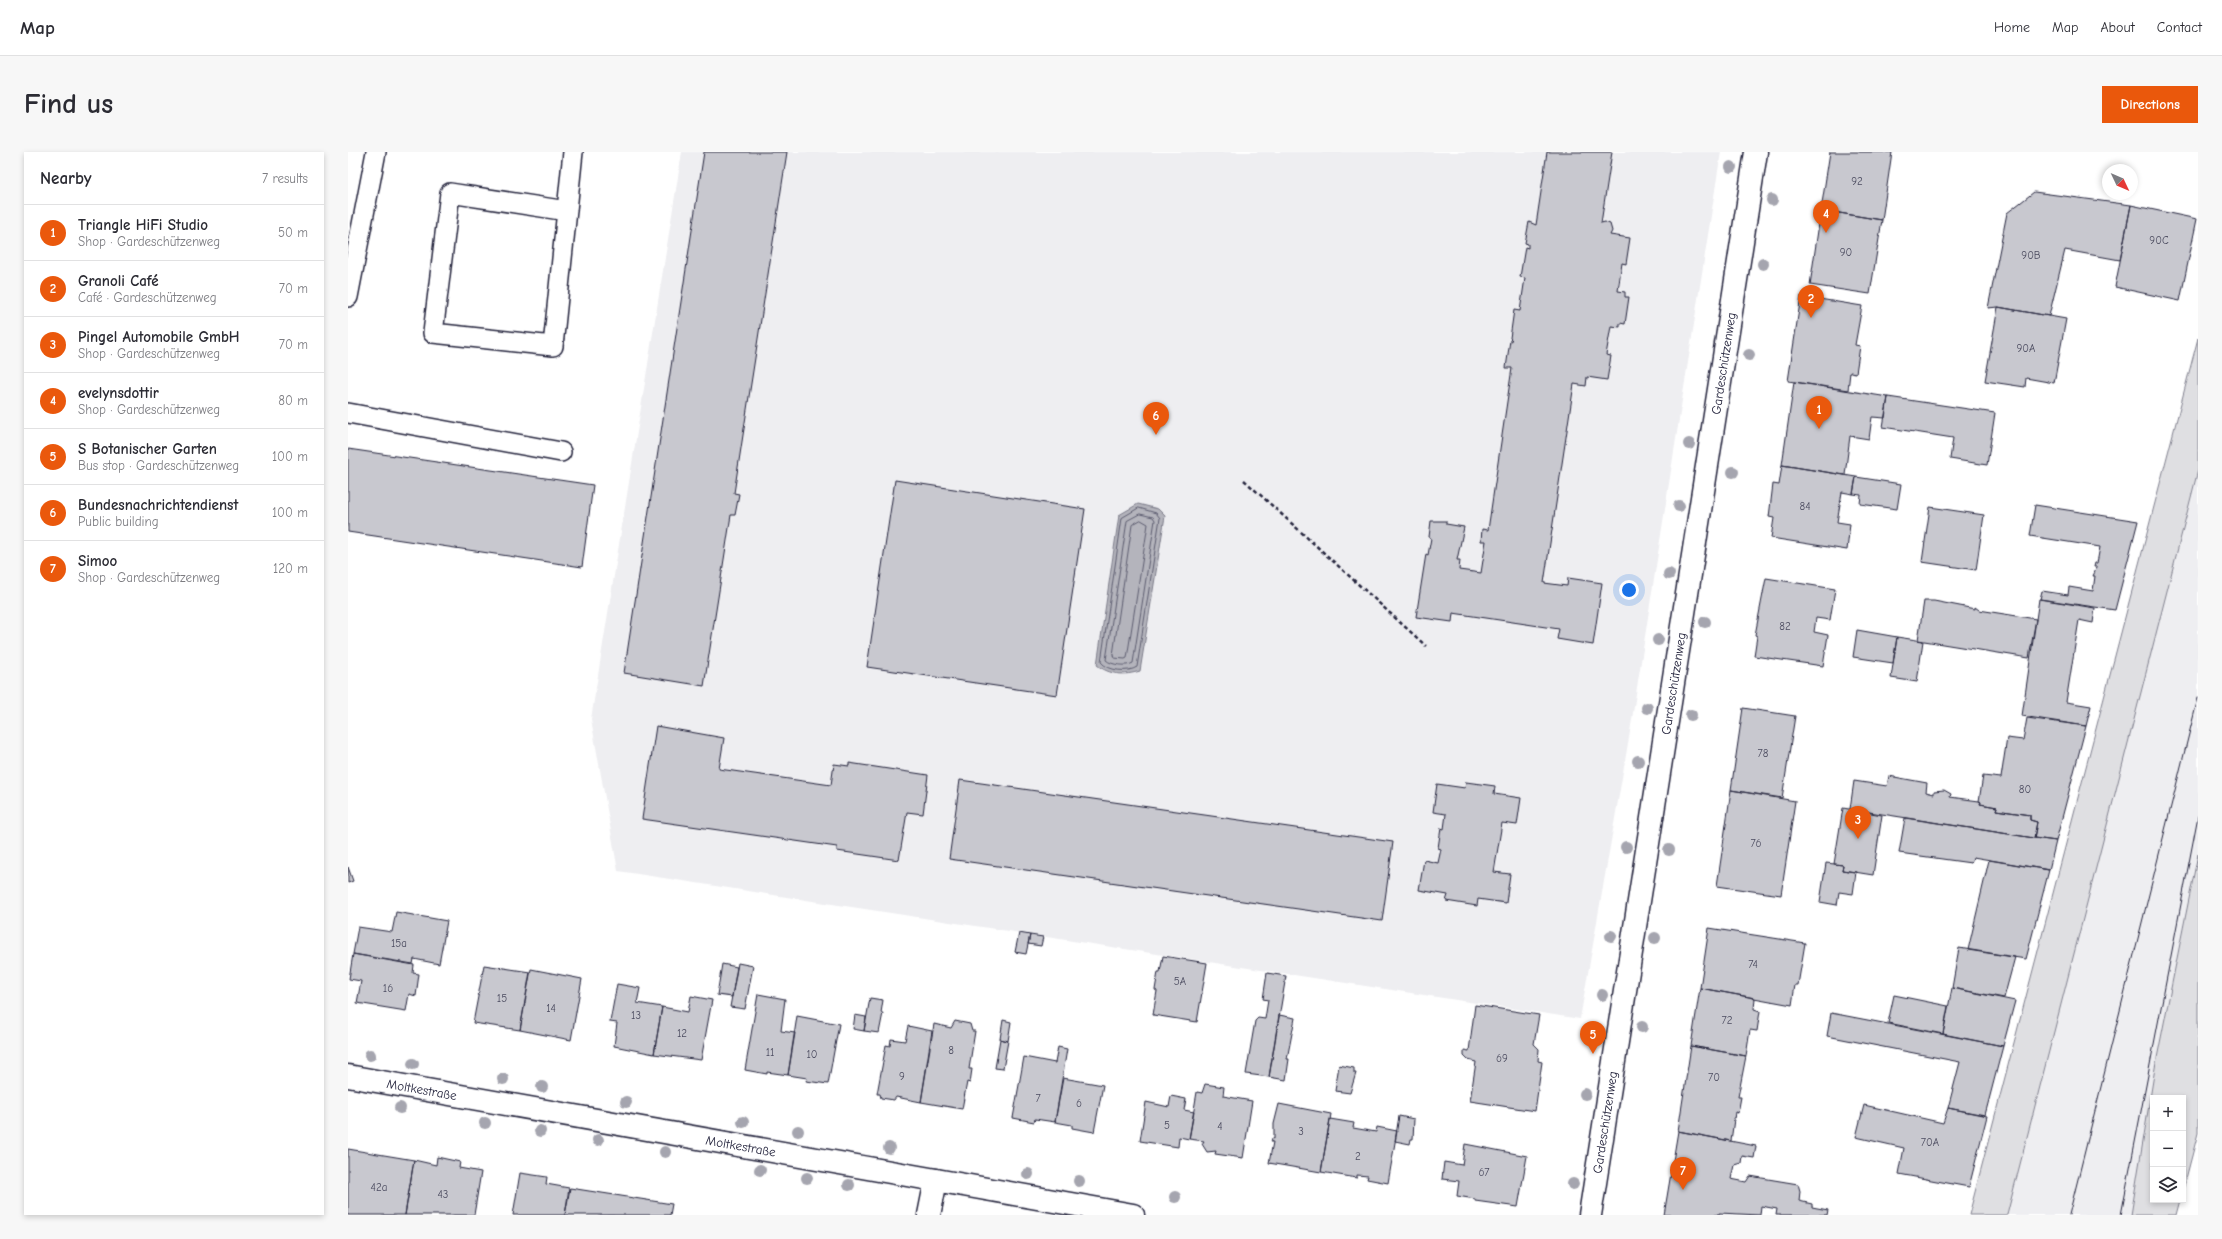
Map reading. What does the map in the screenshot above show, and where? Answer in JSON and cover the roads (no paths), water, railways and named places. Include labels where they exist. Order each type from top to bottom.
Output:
[{"type":"street","name":"Gardeschützenweg","points":[[1590,1215],[1756,152]]},
{"type":"street","name":"Moltkestraße","points":[[348,1076],[1133,1215]]},
{"type":"street","points":[[929,1215],[936,1180]]},
{"type":"lane","points":[[348,297],[376,152]]},
{"type":"lane","points":[[567,211],[450,193],[433,333],[553,346],[567,211],[573,152]]},
{"type":"lane","points":[[348,413],[561,452]]},
{"type":"water","points":[[1138,504],[1158,509],[1165,516],[1140,671],[1128,674],[1117,674],[1107,671],[1097,665],[1119,515]]},
{"type":"tram line","points":[[2069,1215],[2198,698]]},
{"type":"tram line","points":[[2121,1215],[2198,816]]},
{"type":"place","name":"evelynsdottir","points":[[1826,233]]},
{"type":"place","name":"Granoli Café","points":[[1811,318]]},
{"type":"place","name":"Triangle HiFi Studio","points":[[1819,429]]},
{"type":"place","name":"Bundesnachrichtendienst","points":[[1156,435]]},
{"type":"place","name":"Pingel Automobile GmbH","points":[[1858,839]]},
{"type":"place","name":"S Botanischer Garten","points":[[1593,1054]]},
{"type":"place","name":"Simoo","points":[[1683,1190]]}]
